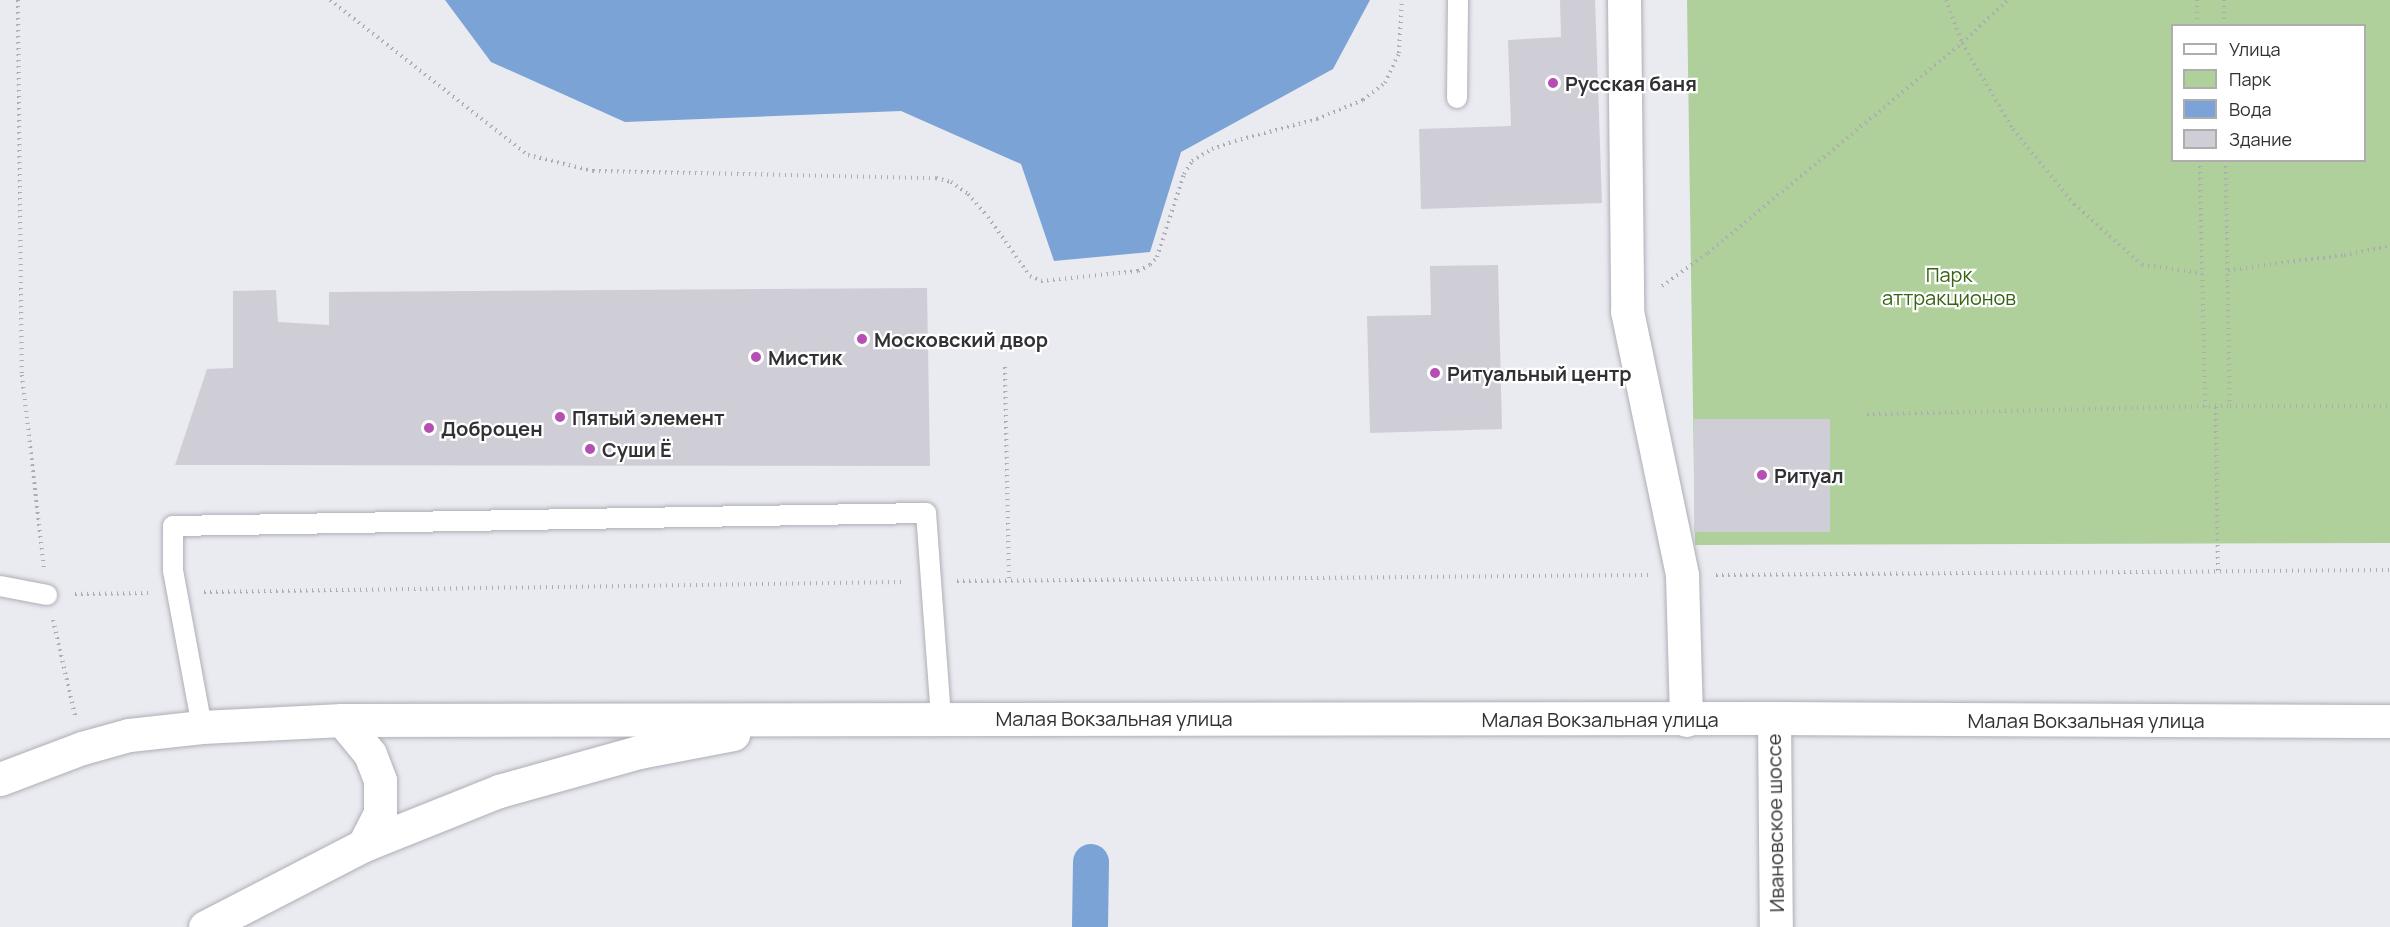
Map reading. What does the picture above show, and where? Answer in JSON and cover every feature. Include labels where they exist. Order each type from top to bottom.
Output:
[{"type":"main road","points":[[1624,0],[1627,311],[1682,575],[1686,720]]},
{"type":"main road","name":"Малая Вокзальная улица","points":[[811,719],[1686,720],[1774,718],[2390,722]]},
{"type":"main road","name":"Ивановское шоссе","points":[[1774,718],[1776,927]]},
{"type":"main road","points":[[0,779],[82,748],[129,735],[202,727],[342,720],[811,719]]},
{"type":"main road","points":[[205,927],[364,845],[499,791],[628,755],[811,719]]},
{"type":"main road","points":[[342,720],[370,754],[380,780],[380,813],[364,845]]},
{"type":"lane","points":[[1457,98],[1458,0]]},
{"type":"lane","points":[[202,727],[173,571],[173,526],[926,513],[941,718]]},
{"type":"lane","points":[[0,586],[47,595]]},
{"type":"path","points":[[18,0],[22,375],[47,595],[82,748]]},
{"type":"path","points":[[330,0],[528,155],[593,171],[936,178],[951,182],[968,194],[1030,276],[1041,281],[1138,271],[1157,257],[1184,174],[1192,161],[1212,148],[1317,119],[1364,100],[1385,83],[1399,53],[1402,0]]},
{"type":"path","points":[[1946,0],[1962,43],[2013,129],[2074,204],[2142,266],[2202,273]]},
{"type":"path","points":[[1627,311],[1708,253],[1962,43],[2008,0]]},
{"type":"path","points":[[2197,0],[2197,24]]},
{"type":"path","points":[[2224,0],[2224,24]]},
{"type":"path","points":[[2200,162],[2205,407]]},
{"type":"path","points":[[2226,162],[2230,406]]},
{"type":"path","points":[[2228,270],[2390,246]]},
{"type":"path","points":[[1005,367],[1009,581]]},
{"type":"path","points":[[1867,414],[2230,406],[2390,406]]},
{"type":"path","points":[[2216,407],[2218,571]]},
{"type":"path","points":[[47,595],[930,581],[2390,570]]},
{"type":"green space","name":"Парк аттракционов","points":[[1687,0],[2390,0],[2390,543],[1695,545]]},
{"type":"water","points":[[445,0],[1370,0],[1333,69],[1181,152],[1150,252],[1054,261],[1021,164],[901,111],[625,122],[491,62]]},
{"type":"building","name":"Русская баня","points":[[1560,0],[1595,0],[1602,203],[1421,209],[1419,129],[1511,126],[1508,40],[1561,37]]},
{"type":"building","name":"Ритуальный центр","points":[[1498,265],[1502,429],[1370,433],[1367,316],[1431,315],[1430,266]]},
{"type":"building","name":"Пятый элемент","points":[[927,288],[930,466],[175,465],[207,369],[233,368],[233,291],[276,290],[278,322],[329,325],[329,292]]},
{"type":"building","name":"Ритуал","points":[[1694,419],[1830,419],[1830,532],[1694,532]]},
{"type":"waterway","points":[[1090,927],[1091,862]]},
{"type":"place","name":"Русская баня","points":[[1553,83]]},
{"type":"place","name":"Московский двор","points":[[862,339]]},
{"type":"place","name":"Мистик","points":[[756,357]]},
{"type":"place","name":"Ритуальный центр","points":[[1435,373]]},
{"type":"place","name":"Пятый элемент","points":[[560,417]]},
{"type":"place","name":"Доброцен","points":[[429,428]]},
{"type":"place","name":"Суши Ё","points":[[590,449]]},
{"type":"place","name":"Ритуал","points":[[1762,475]]}]
